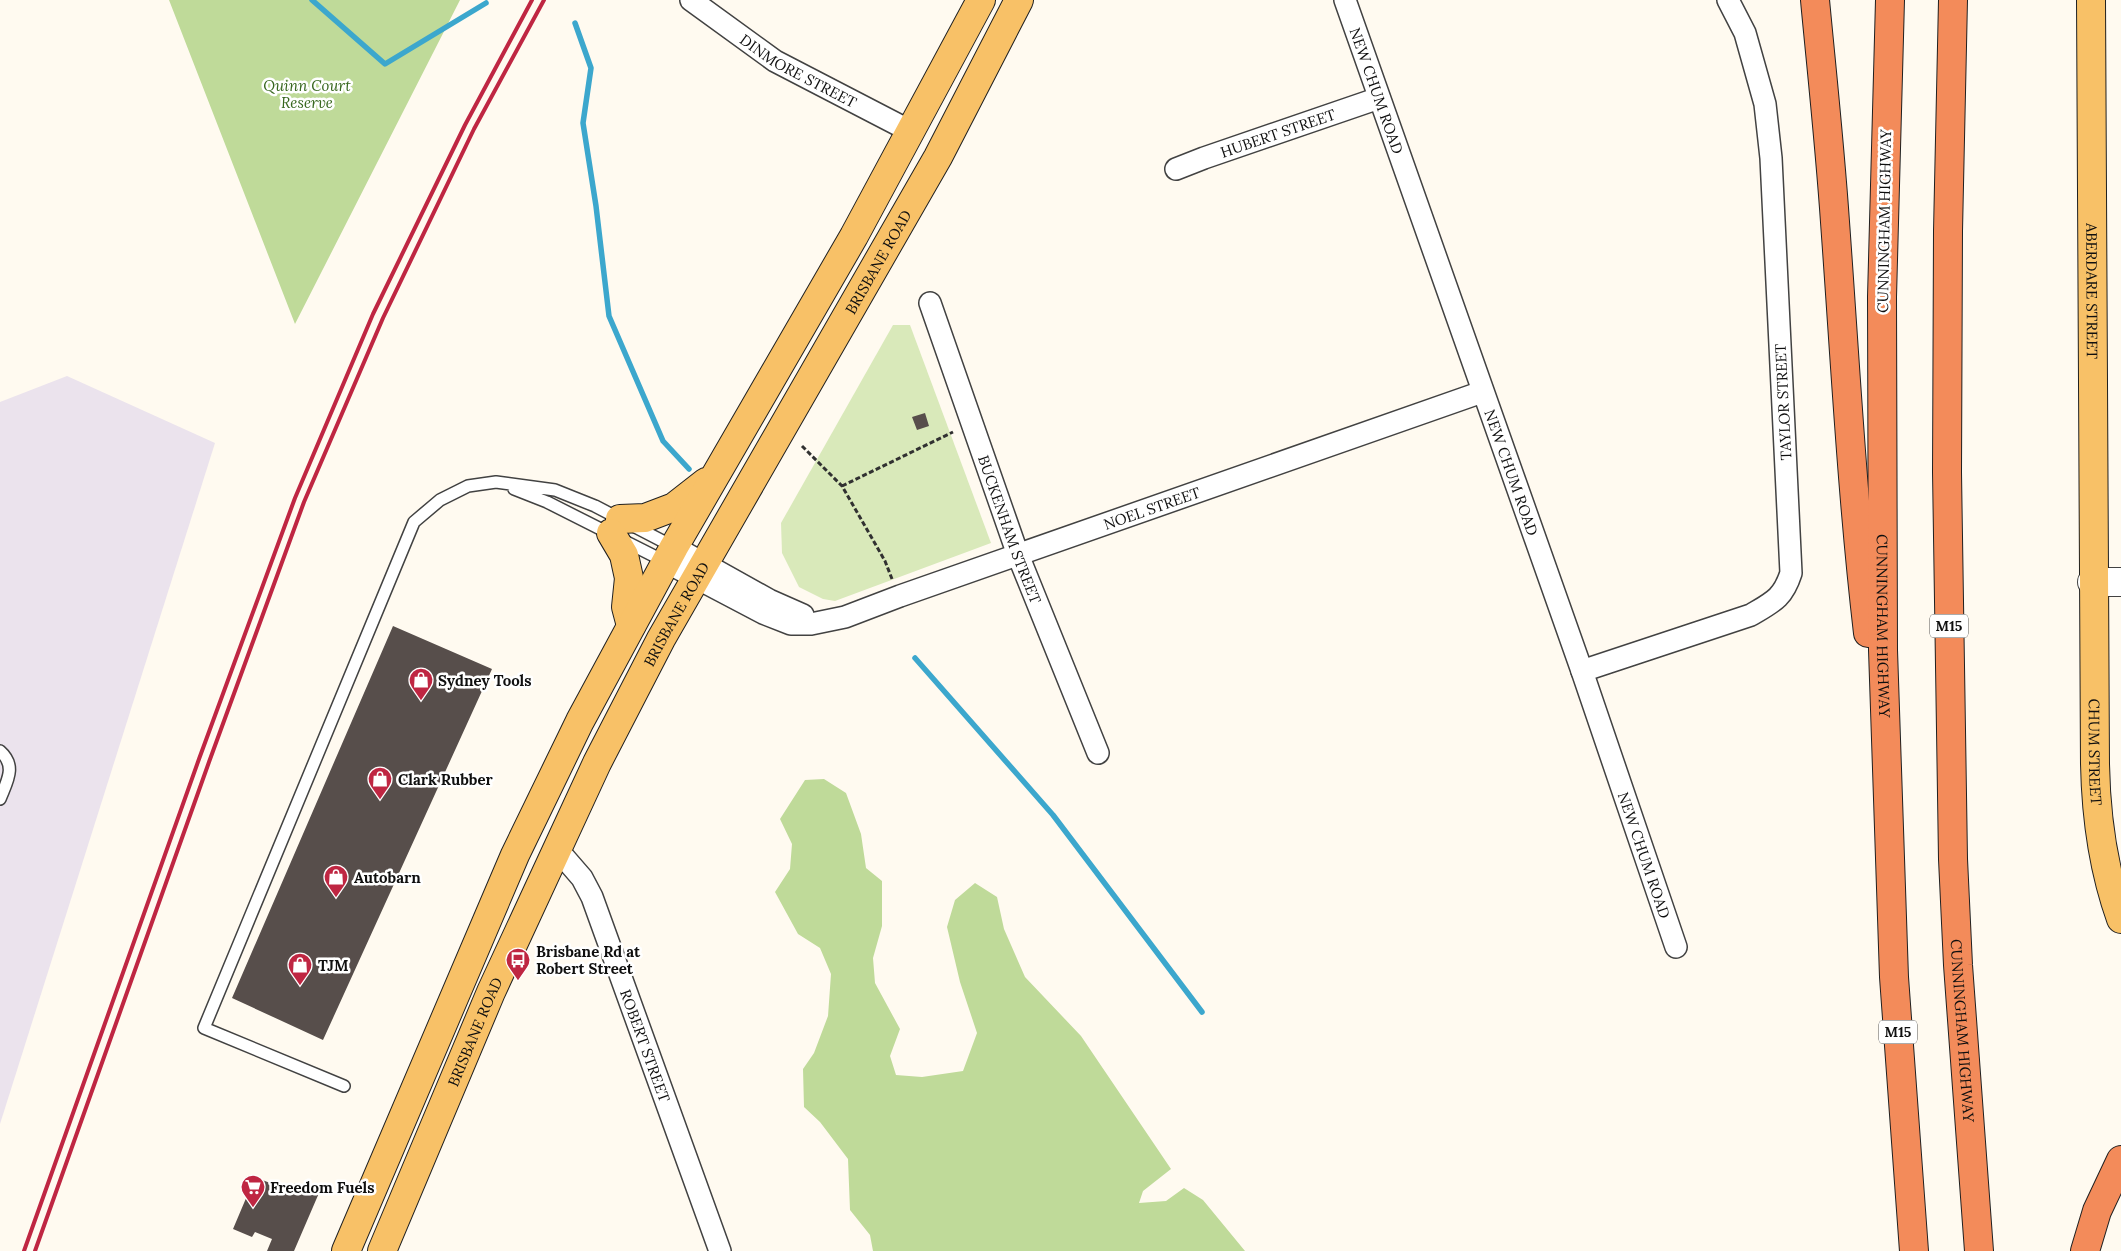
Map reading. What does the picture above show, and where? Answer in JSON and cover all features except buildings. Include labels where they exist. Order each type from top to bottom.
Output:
[{"type":"highway","points":[[1815,0],[1835,222],[1839,299],[1862,585],[1888,813]]},
{"type":"highway","name":"CUNNINGHAM HIGHWAY","points":[[1890,0],[1882,297],[1883,650],[1894,977],[1914,1251]]},
{"type":"highway","name":"CUNNINGHAM HIGHWAY","points":[[1953,0],[1948,231],[1947,472],[1953,859],[1958,965],[1979,1251]]},
{"type":"highway","points":[[2085,1251],[2097,1211],[2114,1180],[2121,1160]]},
{"type":"main road","points":[[346,1251],[515,855],[572,738],[670,555],[912,132],[981,0]]},
{"type":"main road","name":"BRISBANE ROAD","points":[[382,1251],[491,992],[601,754],[700,570],[938,157],[1018,0]]},
{"type":"main road","name":"ABERDARE STREET","points":[[2091,0],[2092,582]]},
{"type":"main road","points":[[631,626],[626,607],[629,578],[616,526],[645,518],[674,506],[693,490],[714,478]]},
{"type":"main road","name":"CHUM STREET","points":[[2092,582],[2096,786],[2103,853],[2121,919]]},
{"type":"street","name":"DINMORE STREET","points":[[691,0],[775,61],[912,132]]},
{"type":"street","name":"NEW CHUM ROAD","points":[[1345,0],[1582,671],[1676,947]]},
{"type":"street","name":"TAYLOR STREET","points":[[1582,671],[1751,615],[1770,604],[1785,590],[1791,573],[1771,158],[1766,104],[1745,34],[1728,0]]},
{"type":"street","name":"HUBERT STREET","points":[[1176,169],[1379,98]]},
{"type":"street","name":"BUCKENHAM STREET","points":[[930,303],[1018,555],[1098,753]]},
{"type":"street","name":"NOEL STREET","points":[[670,555],[799,614],[820,621],[845,617],[1482,392]]},
{"type":"street","points":[[2092,582],[2121,582]]},
{"type":"street","name":"ROBERT STREET","points":[[556,848],[582,878],[589,891],[720,1251]]},
{"type":"lane","points":[[496,482],[616,526]]},
{"type":"lane","points":[[344,1086],[204,1028],[414,522],[440,500],[468,486],[496,482],[555,490],[616,526]]},
{"type":"lane","name":"NOEL STREET","points":[[616,526],[670,555]]},
{"type":"lane","name":"NOEL STREET","points":[[616,526],[670,555]]},
{"type":"lane","points":[[0,750],[8,760],[11,772],[0,799]]},
{"type":"path","points":[[842,486],[945,434],[954,432]]},
{"type":"path","points":[[802,446],[842,486],[885,561],[900,596]]},
{"type":"shaded area","points":[[67,376],[215,443],[0,1124],[0,402]]},
{"type":"green space","name":"Quinn Court Reserve","points":[[169,0],[460,0],[295,324]]},
{"type":"green space","points":[[893,325],[910,325],[991,543],[835,601],[823,599],[799,587],[782,553],[781,523]]},
{"type":"green space","points":[[824,779],[846,793],[861,834],[866,868],[882,881],[882,926],[873,958],[875,983],[900,1029],[890,1056],[896,1075],[922,1077],[963,1071],[977,1033],[960,982],[947,927],[955,900],[975,883],[997,897],[1004,929],[1025,977],[1081,1036],[1171,1169],[1143,1191],[1139,1203],[1166,1201],[1184,1188],[1203,1200],[1245,1251],[873,1251],[870,1235],[850,1210],[848,1159],[820,1122],[804,1107],[803,1069],[814,1053],[828,1016],[831,974],[820,948],[798,934],[775,892],[790,869],[792,844],[780,819],[805,780]]},
{"type":"waterway","points":[[312,0],[385,64],[486,3]]},
{"type":"waterway","points":[[575,23],[591,68],[583,123],[596,206],[609,316],[663,441],[689,469]]},
{"type":"waterway","points":[[915,658],[1053,815],[1202,1012]]},
{"type":"railway","points":[[24,1251],[199,759],[295,498],[373,314],[465,125],[532,0]]},
{"type":"railway","points":[[35,1251],[209,762],[304,502],[383,318],[474,129],[544,0]]},
{"type":"place","name":"Sydney Tools","points":[[421,701]]},
{"type":"place","name":"Clark Rubber","points":[[380,800]]},
{"type":"place","name":"Autobarn","points":[[336,898]]},
{"type":"place","name":"Brisbane Rd at Robert Street","points":[[518,981]]},
{"type":"place","name":"TJM","points":[[300,986]]},
{"type":"place","name":"Freedom Fuels","points":[[253,1208]]}]
